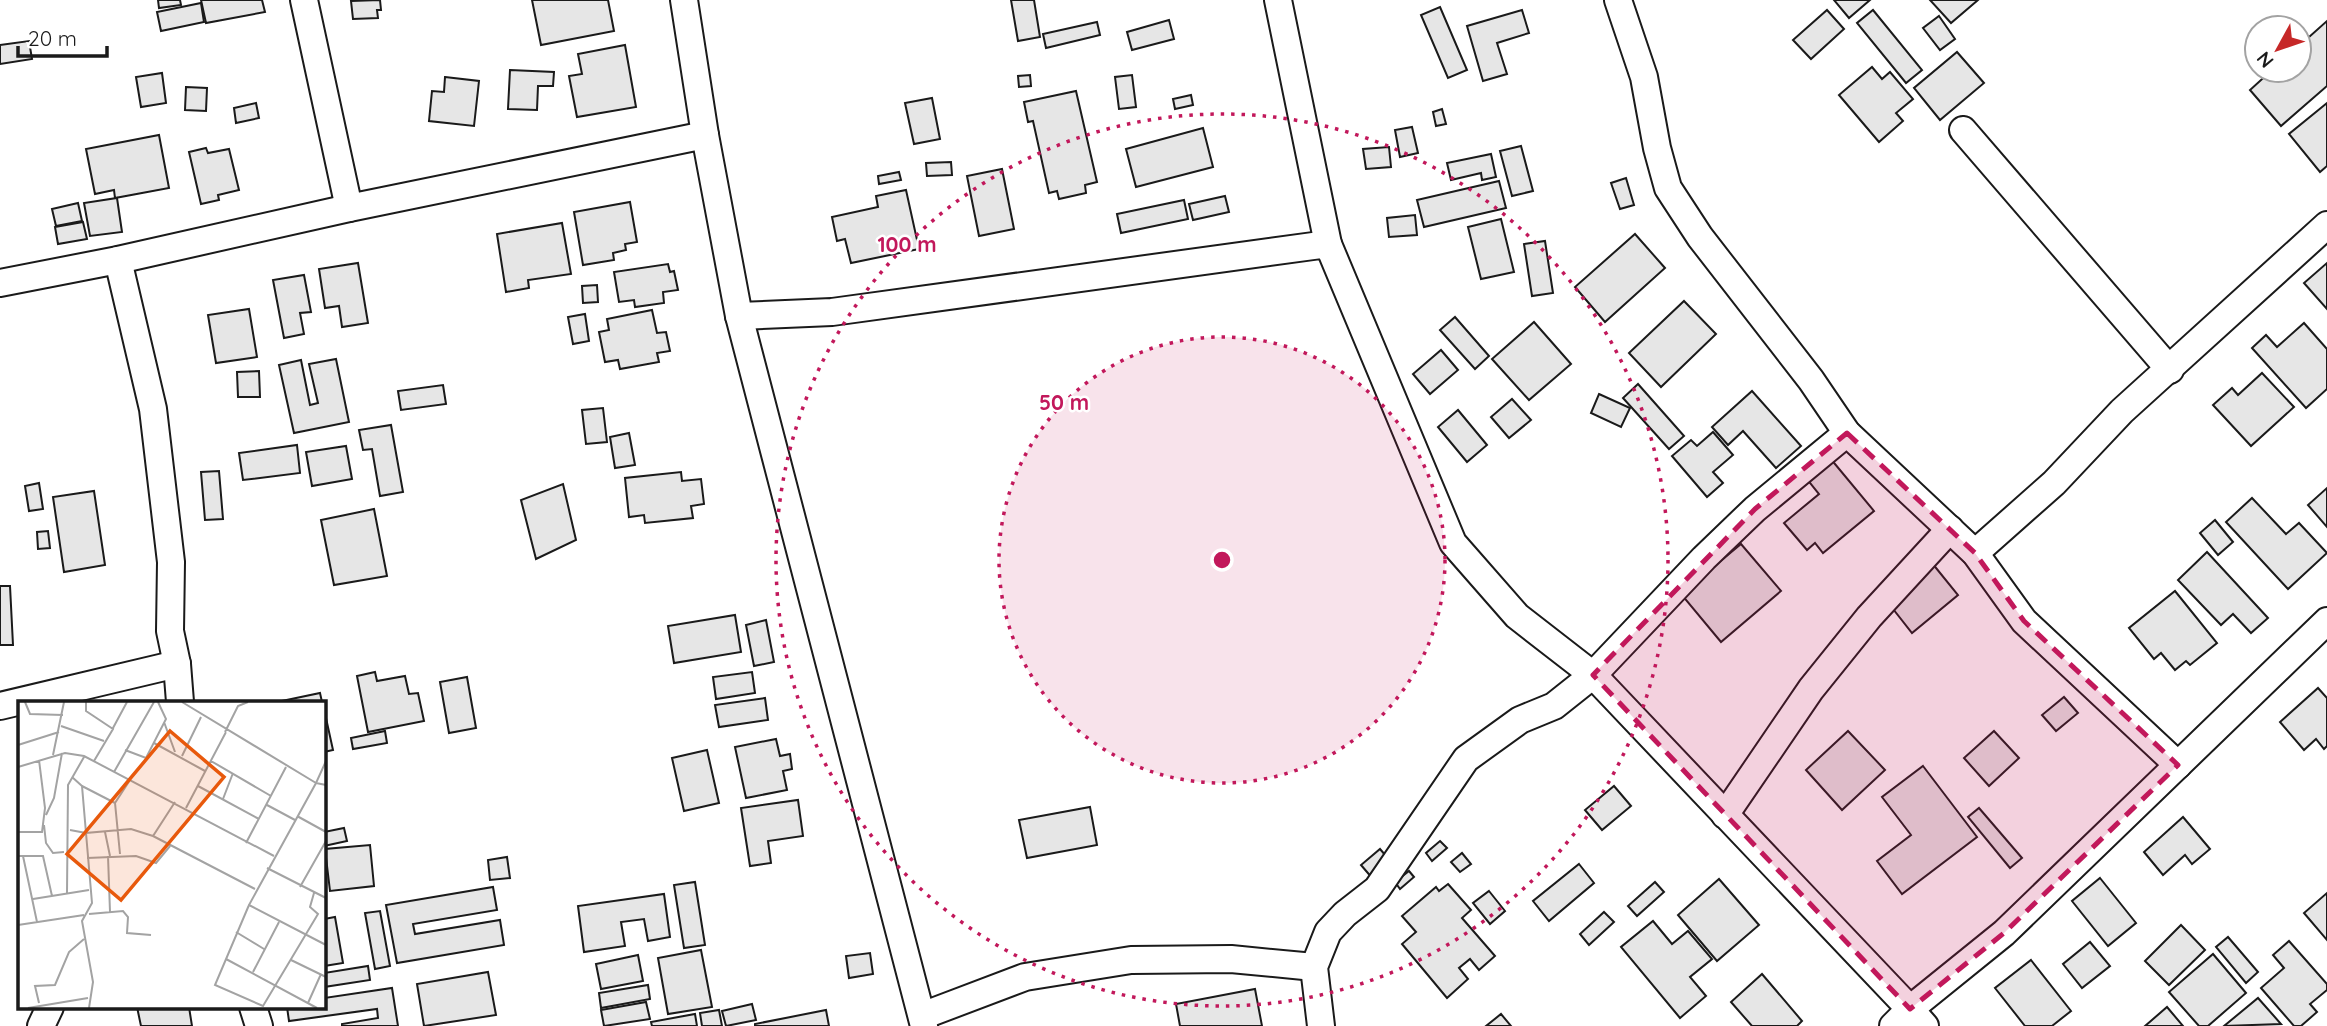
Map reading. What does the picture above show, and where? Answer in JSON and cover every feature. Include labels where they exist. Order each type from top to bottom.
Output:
[{"type":"street","points":[[304,0],[349,208]]},
{"type":"street","points":[[684,0],[705,135],[739,316],[923,1021],[1025,976],[1131,960],[1231,959],[1314,967]]},
{"type":"street","points":[[1278,0],[1328,244],[1453,543],[1517,616],[1593,674],[1725,815],[1909,1020],[2004,933],[2327,621]]},
{"type":"street","points":[[1618,0],[1644,78],[1657,148],[1668,188],[1700,237],[1811,380],[1847,433],[1975,553],[2024,621],[2178,765]]},
{"type":"street","points":[[1963,130],[2170,370]]},
{"type":"street","points":[[0,283],[705,135]]},
{"type":"street","points":[[1975,553],[2054,483],[2122,411],[2327,225]]},
{"type":"street","points":[[739,316],[832,312],[1328,244]]},
{"type":"street","points":[[118,260],[153,409],[171,562],[170,631],[177,664],[180,701]]},
{"type":"street","points":[[1321,1026],[1314,967],[1328,932],[1377,888],[1466,759],[1520,720],[1554,706],[1593,674],[1755,509],[1847,433]]},
{"type":"street","points":[[1725,815],[1811,689],[1868,617],[1950,529]]},
{"type":"street","points":[[21,701],[177,664]]},
{"type":"street","points":[[0,706],[18,702]]},
{"type":"street","points":[[41,1026],[49,1009]]},
{"type":"street","points":[[254,1009],[260,1026]]},
{"type":"highlighted area","points":[[1847,433],[1975,553],[2024,621],[2178,765],[2004,933],[1910,1009],[1593,675],[1755,509]]},
{"type":"building","points":[[158,0],[180,0],[181,5],[159,8]]},
{"type":"building","points":[[201,0],[262,0],[265,12],[206,23]]},
{"type":"building","points":[[380,0],[378,18],[353,19],[351,1]]},
{"type":"building","points":[[532,0],[608,0],[614,31],[541,45]]},
{"type":"building","points":[[1011,0],[1034,0],[1040,37],[1018,41]]},
{"type":"building","points":[[1834,0],[1870,0],[1849,18]]},
{"type":"building","points":[[1930,0],[1978,0],[1951,23]]},
{"type":"building","points":[[201,3],[204,22],[161,31],[157,12]]},
{"type":"building","points":[[1440,7],[1467,70],[1448,78],[1421,15]]},
{"type":"building","points":[[1522,10],[1529,33],[1497,43],[1507,74],[1483,81],[1467,26]]},
{"type":"building","points":[[1827,10],[1844,29],[1811,59],[1793,40]]},
{"type":"building","points":[[1873,10],[1922,70],[1906,83],[1857,23]]},
{"type":"building","points":[[1939,16],[1955,39],[1940,50],[1923,28]]},
{"type":"building","points":[[1169,20],[1174,39],[1132,50],[1127,32]]},
{"type":"building","points":[[2327,21],[2327,86],[2281,126],[2250,90],[2257,84],[2313,84],[2313,34]]},
{"type":"building","points":[[1097,22],[1100,35],[1046,48],[1043,34]]},
{"type":"building","points":[[29,41],[32,59],[0,64],[0,45]]},
{"type":"building","points":[[625,45],[636,107],[577,117],[569,76],[582,74],[578,54]]},
{"type":"building","points":[[1957,52],[1984,83],[1940,120],[1914,88]]},
{"type":"building","points":[[1872,67],[1882,79],[1890,72],[1913,99],[1896,113],[1903,121],[1879,142],[1839,95]]},
{"type":"building","points":[[510,70],[554,72],[553,86],[538,86],[537,110],[508,109]]},
{"type":"building","points":[[162,73],[166,103],[141,107],[136,77]]},
{"type":"building","points":[[1030,75],[1031,86],[1019,87],[1018,76]]},
{"type":"building","points":[[1132,75],[1136,107],[1119,109],[1115,77]]},
{"type":"building","points":[[445,77],[479,81],[474,126],[429,121],[432,91],[444,92]]},
{"type":"building","points":[[186,87],[207,88],[206,111],[185,110]]},
{"type":"building","points":[[1076,91],[1097,182],[1085,185],[1086,193],[1059,199],[1057,191],[1049,193],[1033,121],[1028,122],[1024,102]]},
{"type":"building","points":[[1191,95],[1193,105],[1175,109],[1173,99]]},
{"type":"building","points":[[932,98],[940,139],[914,144],[905,103]]},
{"type":"building","points":[[256,103],[259,118],[236,123],[234,108]]},
{"type":"building","points":[[2327,103],[2327,166],[2320,172],[2289,134]]},
{"type":"building","points":[[1442,109],[1446,124],[1436,126],[1433,112]]},
{"type":"building","points":[[1412,127],[1418,153],[1400,157],[1395,130]]},
{"type":"building","points":[[1203,128],[1213,167],[1136,187],[1126,149]]},
{"type":"building","points":[[159,135],[169,188],[115,198],[114,190],[95,194],[86,149]]},
{"type":"building","points":[[1521,146],[1533,191],[1512,196],[1500,151]]},
{"type":"building","points":[[1389,147],[1391,167],[1366,169],[1363,149]]},
{"type":"building","points":[[206,148],[208,153],[229,149],[239,190],[218,195],[219,200],[201,204],[189,152]]},
{"type":"building","points":[[1491,154],[1496,177],[1482,180],[1481,173],[1451,180],[1447,163]]},
{"type":"building","points":[[951,162],[952,175],[927,176],[926,163]]},
{"type":"building","points":[[1002,169],[1014,229],[979,236],[967,176]]},
{"type":"building","points":[[899,172],[901,180],[879,184],[878,176]]},
{"type":"building","points":[[1626,178],[1634,205],[1620,209],[1611,183]]},
{"type":"building","points":[[1499,181],[1506,208],[1424,227],[1417,200]]},
{"type":"building","points":[[906,190],[919,249],[851,263],[845,239],[837,241],[832,217],[878,207],[876,196]]},
{"type":"building","points":[[1225,196],[1229,212],[1193,220],[1189,204]]},
{"type":"building","points":[[117,198],[122,232],[90,236],[84,203]]},
{"type":"building","points":[[1184,200],[1188,219],[1121,233],[1117,214]]},
{"type":"building","points":[[630,202],[637,242],[625,244],[626,250],[613,253],[614,260],[583,265],[574,212]]},
{"type":"building","points":[[78,203],[82,221],[56,226],[52,209]]},
{"type":"building","points":[[1415,215],[1417,235],[1389,237],[1387,218]]},
{"type":"building","points":[[1501,219],[1514,272],[1481,279],[1468,227]]},
{"type":"building","points":[[83,222],[87,239],[58,244],[55,227]]},
{"type":"building","points":[[562,223],[571,274],[528,280],[529,288],[506,292],[497,234]]},
{"type":"building","points":[[1635,234],[1665,268],[1605,322],[1575,287]]},
{"type":"building","points":[[1545,241],[1553,293],[1532,296],[1524,244]]},
{"type":"building","points":[[358,263],[368,323],[342,327],[339,306],[325,308],[319,269]]},
{"type":"building","points":[[2327,263],[2327,309],[2304,283]]},
{"type":"building","points":[[668,264],[670,272],[674,271],[678,290],[663,292],[664,303],[635,307],[634,300],[619,302],[614,272]]},
{"type":"building","points":[[304,275],[311,312],[300,313],[304,334],[284,338],[273,280]]},
{"type":"building","points":[[597,285],[598,302],[583,303],[582,286]]},
{"type":"building","points":[[1684,301],[1716,334],[1661,387],[1629,353]]},
{"type":"building","points":[[249,309],[257,357],[216,363],[208,315]]},
{"type":"building","points":[[652,310],[657,333],[666,332],[670,351],[657,353],[659,362],[620,369],[618,360],[605,362],[599,332],[609,330],[607,319]]},
{"type":"building","points":[[585,314],[589,341],[573,344],[568,317]]},
{"type":"building","points":[[1455,317],[1489,356],[1475,369],[1440,330]]},
{"type":"building","points":[[1534,322],[1571,364],[1529,400],[1492,359]]},
{"type":"building","points":[[2304,323],[2327,349],[2327,389],[2306,408],[2252,348],[2266,335],[2277,347]]},
{"type":"building","points":[[1441,350],[1458,370],[1430,394],[1413,374]]},
{"type":"building","points":[[336,359],[349,422],[294,433],[279,365],[301,360],[310,405],[318,403],[309,364]]},
{"type":"building","points":[[259,371],[260,397],[238,397],[237,372]]},
{"type":"building","points":[[2262,373],[2294,407],[2251,446],[2213,405],[2232,388],[2238,395]]},
{"type":"building","points":[[1638,384],[1684,436],[1669,449],[1623,398]]},
{"type":"building","points":[[443,385],[446,404],[401,410],[398,391]]},
{"type":"building","points":[[1752,391],[1801,446],[1776,468],[1743,431],[1728,445],[1712,427]]},
{"type":"building","points":[[1599,394],[1630,408],[1621,427],[1591,413]]},
{"type":"building","points":[[1512,399],[1531,420],[1509,438],[1491,417]]},
{"type":"building","points":[[603,408],[607,442],[586,444],[582,410]]},
{"type":"building","points":[[1458,410],[1487,445],[1467,462],[1438,427]]},
{"type":"building","points":[[391,425],[403,492],[380,496],[372,449],[363,450],[359,430]]},
{"type":"building","points":[[1713,432],[1733,455],[1713,472],[1723,483],[1707,497],[1672,456],[1691,440],[1697,446]]},
{"type":"building","points":[[629,433],[635,465],[615,468],[610,437]]},
{"type":"building","points":[[297,445],[300,473],[243,480],[239,453]]},
{"type":"building","points":[[346,446],[352,479],[312,486],[306,452]]},
{"type":"building","points":[[1830,458],[1874,511],[1823,553],[1815,543],[1807,550],[1784,523],[1819,494],[1806,478]]},
{"type":"building","points":[[219,471],[223,519],[205,520],[201,472]]},
{"type":"building","points":[[681,472],[682,481],[701,479],[704,504],[691,506],[693,518],[645,523],[644,515],[629,517],[625,478]]},
{"type":"building","points":[[39,483],[43,509],[29,511],[25,486]]},
{"type":"building","points":[[563,484],[576,540],[536,559],[521,500]]},
{"type":"building","points":[[2327,488],[2327,527],[2308,505]]},
{"type":"building","points":[[94,491],[105,565],[64,572],[53,497]]},
{"type":"building","points":[[2252,498],[2286,534],[2299,523],[2327,553],[2288,589],[2226,522]]},
{"type":"building","points":[[374,509],[387,576],[334,585],[321,520]]},
{"type":"building","points":[[2215,520],[2233,542],[2218,555],[2200,533]]},
{"type":"building","points":[[48,531],[50,548],[38,549],[37,532]]},
{"type":"building","points":[[1741,544],[1781,591],[1721,642],[1681,594]]},
{"type":"building","points":[[2207,552],[2268,618],[2251,633],[2233,614],[2221,625],[2178,580]]},
{"type":"building","points":[[1932,563],[1958,595],[1912,633],[1886,600]]},
{"type":"building","points":[[0,586],[10,586],[13,645],[0,645]]},
{"type":"building","points":[[2175,591],[2217,643],[2190,665],[2186,661],[2175,670],[2161,653],[2154,659],[2129,628]]},
{"type":"building","points":[[735,615],[741,652],[674,663],[668,626]]},
{"type":"building","points":[[766,620],[774,662],[754,666],[746,625]]},
{"type":"building","points":[[375,672],[377,681],[405,676],[409,694],[418,693],[424,721],[368,732],[357,676]]},
{"type":"building","points":[[752,672],[755,693],[716,699],[713,677]]},
{"type":"building","points":[[467,677],[476,728],[449,733],[440,682]]},
{"type":"building","points":[[2318,688],[2327,698],[2327,746],[2324,749],[2316,739],[2304,750],[2280,722]]},
{"type":"building","points":[[320,693],[322,701],[282,701]]},
{"type":"building","points":[[2064,697],[2078,713],[2056,731],[2042,715]]},
{"type":"building","points":[[765,698],[768,720],[719,727],[715,705]]},
{"type":"building","points":[[326,718],[333,750],[326,752]]},
{"type":"building","points":[[385,731],[387,743],[353,749],[351,738]]},
{"type":"building","points":[[1848,731],[1885,770],[1842,810],[1806,770]]},
{"type":"building","points":[[1994,731],[2019,758],[1989,786],[1964,758]]},
{"type":"building","points":[[776,739],[780,756],[790,754],[792,769],[783,771],[787,790],[746,798],[735,747]]},
{"type":"building","points":[[707,750],[719,803],[684,811],[672,758]]},
{"type":"building","points":[[1923,766],[1977,837],[1902,894],[1877,861],[1911,835],[1882,797]]},
{"type":"building","points":[[1614,786],[1631,806],[1602,830],[1585,810]]},
{"type":"building","points":[[798,800],[803,836],[768,841],[771,863],[750,866],[741,808]]},
{"type":"building","points":[[1090,807],[1097,845],[1027,858],[1019,820]]},
{"type":"building","points":[[1979,808],[2022,858],[2010,868],[1968,817]]},
{"type":"building","points":[[2183,817],[2210,849],[2192,864],[2185,855],[2163,875],[2144,852]]},
{"type":"building","points":[[344,828],[347,841],[326,846],[326,832]]},
{"type":"building","points":[[1440,841],[1447,848],[1432,861],[1426,853]]},
{"type":"building","points":[[370,845],[374,886],[330,891],[326,849]]},
{"type":"building","points":[[1380,849],[1392,863],[1373,879],[1361,865]]},
{"type":"building","points":[[1462,853],[1471,864],[1460,872],[1451,862]]},
{"type":"building","points":[[507,857],[510,878],[490,880],[488,860]]},
{"type":"building","points":[[1579,864],[1594,883],[1549,921],[1533,901]]},
{"type":"building","points":[[1409,871],[1414,877],[1400,889],[1395,882]]},
{"type":"building","points":[[2100,878],[2136,923],[2108,946],[2072,901]]},
{"type":"building","points":[[1719,879],[1759,925],[1717,961],[1678,915]]},
{"type":"building","points":[[695,882],[705,945],[684,948],[674,885]]},
{"type":"building","points":[[1655,882],[1664,892],[1637,916],[1628,906]]},
{"type":"building","points":[[1448,884],[1471,910],[1462,918],[1495,956],[1479,970],[1470,959],[1459,968],[1468,979],[1447,998],[1402,944],[1416,932],[1402,916],[1436,887],[1439,891]]},
{"type":"building","points":[[493,887],[497,910],[413,924],[415,934],[500,920],[504,945],[397,963],[386,905]]},
{"type":"building","points":[[1489,891],[1505,911],[1490,924],[1473,903]]},
{"type":"building","points":[[2327,893],[2327,940],[2304,913]]},
{"type":"building","points":[[664,894],[670,937],[648,941],[644,919],[621,922],[625,946],[584,952],[578,906]]},
{"type":"building","points":[[380,911],[390,966],[375,969],[365,913]]},
{"type":"building","points":[[1604,912],[1614,922],[1589,945],[1580,934]]},
{"type":"building","points":[[335,917],[343,963],[326,966],[326,919]]},
{"type":"building","points":[[1653,921],[1672,944],[1688,931],[1712,959],[1690,977],[1706,996],[1680,1018],[1621,947]]},
{"type":"building","points":[[2181,925],[2205,950],[2169,985],[2145,961]]},
{"type":"building","points":[[2228,937],[2258,972],[2246,983],[2216,947]]},
{"type":"building","points":[[2289,941],[2327,984],[2327,990],[2310,1004],[2317,1012],[2301,1026],[2294,1026],[2261,988],[2284,968],[2273,955]]},
{"type":"building","points":[[2090,942],[2110,966],[2082,988],[2063,964]]},
{"type":"building","points":[[701,950],[712,1007],[668,1014],[658,958]]},
{"type":"building","points":[[870,953],[873,974],[849,978],[846,956]]},
{"type":"building","points":[[2213,954],[2246,993],[2208,1026],[2199,1026],[2169,992]]},
{"type":"building","points":[[638,955],[643,981],[601,989],[596,964]]},
{"type":"building","points":[[2031,960],[2071,1011],[2052,1026],[2025,1026],[1995,988]]},
{"type":"building","points":[[368,966],[370,980],[326,987],[326,973]]},
{"type":"building","points":[[488,972],[496,1015],[424,1026],[417,984]]},
{"type":"building","points":[[1762,974],[1802,1021],[1797,1026],[1752,1026],[1731,1002]]},
{"type":"building","points":[[648,985],[650,999],[601,1008],[599,993]]},
{"type":"building","points":[[392,988],[398,1026],[342,1026],[378,1018],[377,1009],[289,1021],[287,1009],[326,1009],[326,998]]},
{"type":"building","points":[[1255,989],[1262,1026],[1180,1026],[1176,1004]]},
{"type":"building","points":[[2258,998],[2281,1024],[2224,1026]]},
{"type":"building","points":[[646,1002],[650,1019],[604,1026],[601,1010]]},
{"type":"building","points":[[752,1004],[756,1020],[726,1026],[722,1011]]},
{"type":"building","points":[[2167,1007],[2183,1026],[2145,1026]]},
{"type":"building","points":[[137,1009],[189,1009],[192,1026],[141,1026]]},
{"type":"building","points":[[719,1010],[722,1026],[702,1026],[700,1013]]},
{"type":"building","points":[[826,1010],[829,1026],[755,1026],[755,1024]]},
{"type":"building","points":[[695,1014],[697,1026],[652,1026],[651,1022]]},
{"type":"building","points":[[1501,1014],[1511,1026],[1486,1026]]}]
